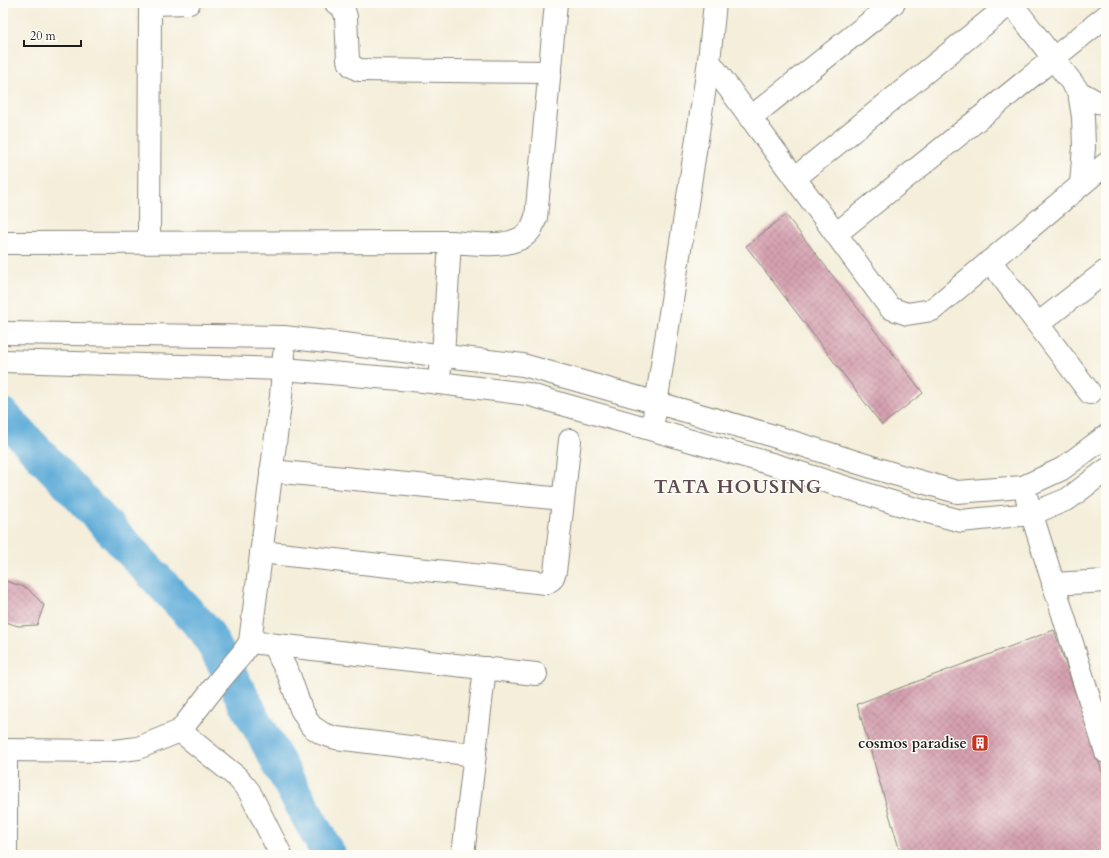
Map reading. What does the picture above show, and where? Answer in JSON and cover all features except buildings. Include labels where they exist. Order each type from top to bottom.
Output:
[{"type":"street","points":[[149,242],[150,3],[189,3]]},
{"type":"street","points":[[336,3],[343,7],[346,17],[348,60],[352,66],[359,70],[550,72]]},
{"type":"street","points":[[3,243],[450,242],[504,244],[520,239],[530,230],[536,218],[556,3]]},
{"type":"street","points":[[652,430],[709,61],[715,3]]},
{"type":"street","points":[[750,118],[894,3]]},
{"type":"street","points":[[795,178],[1011,3],[1079,92],[1098,102],[1106,103]]},
{"type":"street","points":[[836,234],[1106,16]]},
{"type":"street","points":[[709,61],[890,308],[907,314],[932,310],[1106,164]]},
{"type":"street","points":[[1079,92],[1083,117],[1084,147],[1081,184]]},
{"type":"street","points":[[437,383],[443,355],[450,242]]},
{"type":"street","points":[[990,261],[1090,393]]},
{"type":"street","points":[[1038,324],[1106,271]]},
{"type":"street","points":[[3,333],[284,337],[523,365],[767,434],[957,492],[1023,487],[1062,469],[1106,436]]},
{"type":"street","points":[[6,855],[4,750],[114,751],[138,748],[180,731],[246,648],[261,552],[284,369],[284,337]]},
{"type":"street","points":[[3,361],[284,369],[437,383],[527,394],[772,464],[898,504],[961,521],[1031,514],[1068,499],[1106,470]]},
{"type":"street","points":[[261,552],[546,583],[552,579],[555,572],[570,440]]},
{"type":"street","points":[[271,471],[563,499]]},
{"type":"street","points":[[1023,487],[1106,752]]},
{"type":"street","points":[[1053,584],[1106,581]]},
{"type":"street","points":[[246,648],[273,645],[536,674]]},
{"type":"street","points":[[273,645],[289,676],[311,726],[322,734],[336,738],[474,755]]},
{"type":"street","points":[[463,855],[485,668]]},
{"type":"street","points":[[180,731],[237,777],[249,792],[281,855]]},
{"type":"waterway","points":[[3,415],[206,631],[329,855]]},
{"type":"place","name":"cosmos paradise","points":[[980,743]]},
{"type":"district","name":"TATA HOUSING","points":[[738,486]]}]
